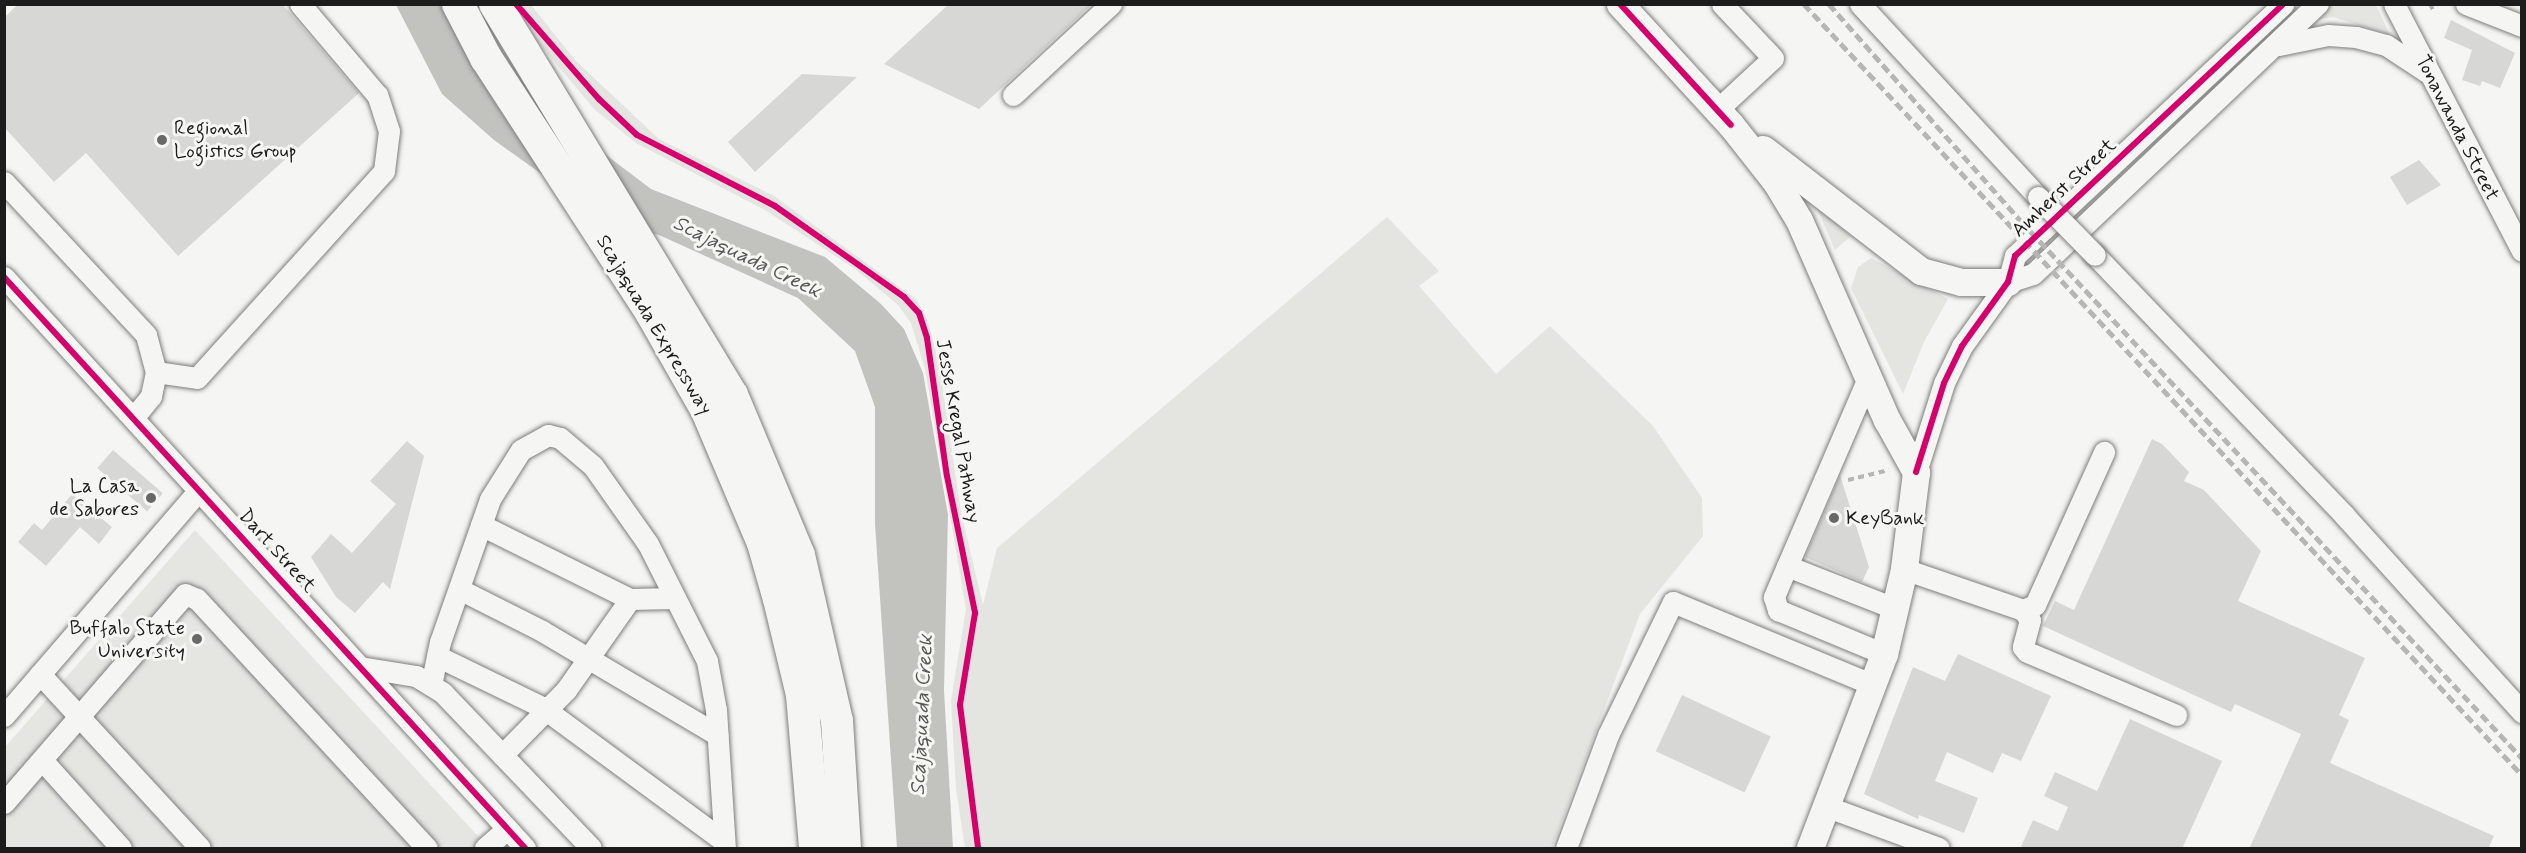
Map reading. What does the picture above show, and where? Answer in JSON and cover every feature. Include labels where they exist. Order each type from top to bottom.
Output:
[{"type":"highway","name":"Scajaquada Expressway","points":[[458,4],[486,58],[652,314],[719,403],[779,599],[802,695],[815,849]]},
{"type":"highway","name":"Scajaquada Expressway","points":[[495,4],[719,403],[799,555],[818,628],[837,721],[845,849]]},
{"type":"main road","points":[[1620,4],[1724,117],[1776,182],[1799,220],[1868,378],[1916,472],[1904,569],[1884,654],[1828,807],[1810,849]]},
{"type":"main road","points":[[1724,117],[1921,271],[1960,282],[2008,282]]},
{"type":"street","points":[[156,372],[197,378],[384,171],[389,131],[377,95],[300,4]]},
{"type":"street","points":[[1013,95],[1111,4]]},
{"type":"street","points":[[1722,4],[1773,58],[1724,117]]},
{"type":"street","points":[[1860,4],[2038,197],[2344,515],[2522,712]]},
{"type":"street","points":[[2008,282],[2033,274],[2319,4]]},
{"type":"street","name":"Tonawanda Street","points":[[2394,4],[2522,251]]},
{"type":"street","points":[[2466,4],[2522,26]]},
{"type":"street","name":"Amherst Street","points":[[1916,472],[1944,383],[1962,346],[2008,282],[2015,256],[2278,7]]},
{"type":"street","points":[[2276,46],[2328,35],[2356,37],[2386,45],[2428,73]]},
{"type":"street","points":[[4,182],[146,335],[156,372],[151,396],[134,418]]},
{"type":"street","name":"Dart Street","points":[[4,277],[525,849]]},
{"type":"street","points":[[1868,378],[1774,597],[1778,610],[1884,654]]},
{"type":"street","points":[[431,685],[437,656],[490,499],[521,450],[548,435],[560,438],[593,466],[648,544],[707,661],[718,735],[724,845]]},
{"type":"street","points":[[2023,610],[2035,605],[2104,452]]},
{"type":"street","points":[[5,713],[200,490]]},
{"type":"street","points":[[481,525],[630,599],[674,598]]},
{"type":"street","points":[[1787,566],[1896,609]]},
{"type":"street","points":[[1904,569],[2023,610],[2031,620],[2023,647],[2027,652],[2176,715]]},
{"type":"street","points":[[459,589],[588,658],[718,735]]},
{"type":"street","points":[[4,803],[185,594],[197,599],[427,849]]},
{"type":"street","points":[[502,755],[546,711],[588,658],[630,599]]},
{"type":"street","points":[[1566,849],[1608,735],[1673,602],[1873,685]]},
{"type":"street","points":[[437,656],[546,711],[724,845]]},
{"type":"street","points":[[360,667],[416,676],[431,685],[502,755],[591,849]]},
{"type":"street","points":[[40,674],[200,849]]},
{"type":"street","points":[[42,760],[121,849]]},
{"type":"street","points":[[1828,807],[1939,849]]},
{"type":"street","points":[[485,849],[507,829]]},
{"type":"path","points":[[2430,4],[2433,10]]},
{"type":"path","points":[[1848,480],[1889,470]]},
{"type":"shaded area","points":[[507,5],[531,5],[575,60],[659,139],[774,196],[916,299],[928,321],[939,364],[961,512],[983,605],[997,548],[1387,217],[1439,271],[1419,286],[1496,374],[1550,326],[1653,426],[1702,498],[1703,536],[1640,614],[1552,848],[965,848],[956,789],[951,700],[966,609],[925,369],[911,323],[898,305],[855,269],[765,210],[636,143],[594,109]]},
{"type":"shaded area","points":[[2330,5],[2376,5],[2390,35],[2333,17],[2312,20]]},
{"type":"shaded area","points":[[1816,206],[1851,236],[1835,250]]},
{"type":"shaded area","points":[[1871,258],[1948,299],[1924,342],[1903,394],[1851,288],[1858,267]]},
{"type":"shaded area","name":"Buffalo State University","points":[[195,530],[489,848],[5,848],[5,747]]},
{"type":"water","name":"Scajaquada Creek","points":[[396,5],[440,5],[536,102],[651,189],[825,257],[881,304],[904,329],[923,373],[948,515],[944,690],[953,848],[897,848],[875,524],[875,407],[855,351],[798,298],[659,235],[614,226],[494,140],[442,94]]},
{"type":"building","name":"Regional Logistics Group","points":[[18,4],[282,4],[359,93],[178,256],[86,153],[54,182],[4,127],[4,18]]},
{"type":"building","points":[[949,4],[1092,4],[979,109],[884,64]]},
{"type":"building","points":[[2451,20],[2515,53],[2500,88],[2482,81],[2480,86],[2462,80],[2472,50],[2444,38]]},
{"type":"building","points":[[802,74],[857,77],[755,172],[728,142]]},
{"type":"building","points":[[2419,160],[2441,185],[2407,205],[2390,177]]},
{"type":"building","points":[[2152,439],[2162,444],[2189,472],[2184,481],[2204,490],[2261,551],[2238,601],[2365,658],[2339,715],[2349,720],[2330,763],[2494,836],[2488,849],[2249,849],[2301,734],[2235,704],[2231,712],[2043,626],[2055,601],[2074,610]]},
{"type":"building","points":[[407,441],[424,456],[390,589],[383,582],[355,613],[336,597],[311,557],[331,534],[352,553],[396,504],[370,481]]},
{"type":"building","points":[[113,450],[163,493],[147,511],[97,468]]},
{"type":"building","name":"KeyBank","points":[[1840,475],[1869,567],[1862,582],[1805,557]]},
{"type":"building","points":[[72,494],[112,527],[99,544],[80,527],[46,566],[18,542],[34,523],[42,530]]},
{"type":"building","points":[[1958,654],[2051,696],[2021,761],[2002,753],[1993,773],[1947,752],[1935,781],[1978,798],[1964,833],[1919,815],[1918,819],[1864,794],[1913,667],[1945,681]]},
{"type":"building","points":[[1682,695],[1771,736],[1745,793],[1656,751]]},
{"type":"building","points":[[2130,719],[2222,761],[2182,849],[2020,849],[2033,820],[2058,831],[2068,807],[2044,796],[2055,772],[2097,791]]},
{"type":"railway","points":[[1804,4],[2522,775]]},
{"type":"railway","points":[[1829,4],[2021,221],[2522,758]]},
{"type":"cycle path","name":"Jesse Kregal Pathway","points":[[516,4],[599,99],[637,135],[775,206],[904,297],[919,313],[927,338],[947,476],[975,613],[960,705],[978,848]]},
{"type":"cycle path","points":[[1620,4],[1731,125]]},
{"type":"cycle path","points":[[1916,472],[1944,383],[1962,346],[2008,282],[2015,256],[2283,4]]},
{"type":"cycle path","points":[[4,277],[525,848]]},
{"type":"place","name":"Regional Logistics Group","points":[[162,140]]},
{"type":"place","name":"La Casa de Sabores","points":[[151,498]]},
{"type":"place","name":"KeyBank","points":[[1834,518]]},
{"type":"place","name":"Buffalo State University","points":[[197,639]]}]
